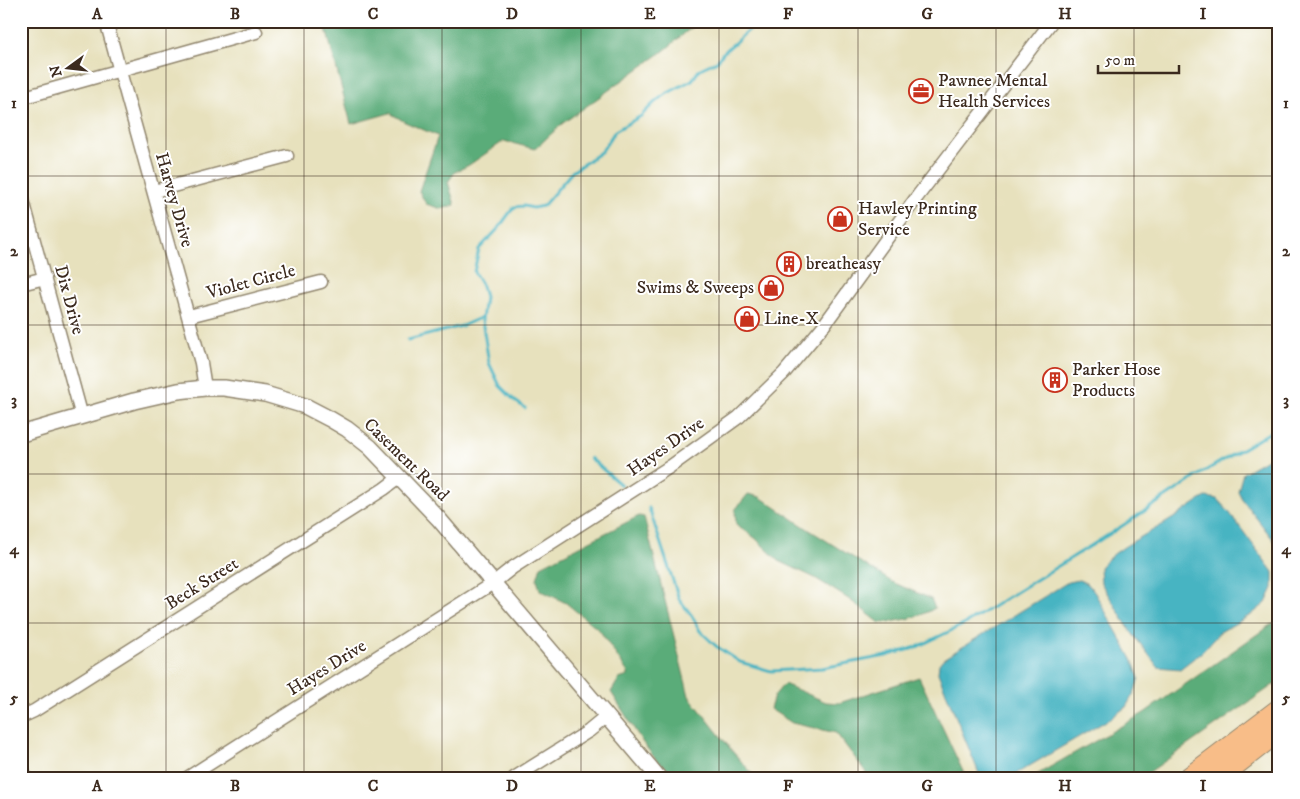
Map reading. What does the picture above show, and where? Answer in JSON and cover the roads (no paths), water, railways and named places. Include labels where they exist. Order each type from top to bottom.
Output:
[{"type":"highway","points":[[1198,775],[1279,709]]},
{"type":"highway","points":[[1219,778],[1279,731]]},
{"type":"street","name":"Harvey Drive","points":[[106,21],[202,364],[205,388]]},
{"type":"street","name":"Hayes Drive","points":[[186,778],[628,495],[679,461],[739,417],[784,373],[829,318],[917,197],[1052,21]]},
{"type":"street","points":[[21,98],[256,32]]},
{"type":"street","points":[[154,192],[287,156]]},
{"type":"street","name":"Dix Drive","points":[[21,193],[82,417]]},
{"type":"street","points":[[21,284],[44,278]]},
{"type":"street","name":"Violet Circle","points":[[188,316],[321,282]]},
{"type":"street","name":"Casement Road","points":[[21,434],[134,401],[178,391],[205,388],[241,390],[265,394],[305,406],[347,429],[370,447],[400,477],[438,518],[556,655],[659,778]]},
{"type":"street","name":"Beck Street","points":[[21,717],[42,706],[384,490],[400,477]]},
{"type":"street","points":[[514,778],[589,731],[606,717]]},
{"type":"street","points":[[21,762],[25,778]]},
{"type":"water","points":[[1279,452],[1279,547],[1243,501],[1238,491],[1243,473]]},
{"type":"water","points":[[1206,497],[1217,499],[1229,512],[1273,572],[1273,588],[1266,603],[1251,615],[1220,632],[1203,651],[1180,669],[1158,667],[1129,629],[1101,583],[1100,567],[1123,548]]},
{"type":"water","points":[[1079,580],[1088,584],[1095,593],[1132,659],[1139,678],[1135,691],[1126,707],[1111,718],[1009,778],[983,778],[980,776],[938,673],[939,664],[943,659],[1068,582]]},
{"type":"waterway","points":[[525,408],[500,386],[489,363],[482,320],[485,297],[482,286],[474,272],[479,249],[497,230],[514,207],[524,206],[533,208],[543,206],[572,172],[602,151],[615,131],[641,116],[666,94],[692,80],[700,69],[717,61],[723,53],[759,21]]},
{"type":"waterway","points":[[408,340],[462,326],[482,317]]},
{"type":"waterway","points":[[649,508],[679,599],[692,616],[700,631],[716,646],[740,662],[771,671],[822,668],[886,656],[917,647],[965,624],[1113,532],[1205,471],[1279,427]]},
{"type":"waterway","points":[[590,458],[621,485]]},
{"type":"place","name":"Pawnee Mental Health Services","points":[[921,91]]},
{"type":"place","name":"Hawley Printing Service","points":[[840,219]]},
{"type":"place","name":"breatheasy","points":[[789,264]]},
{"type":"place","name":"Swims & Sweeps","points":[[771,288]]},
{"type":"place","name":"Line-X","points":[[747,319]]},
{"type":"place","name":"Parker Hose Products","points":[[1055,380]]}]
